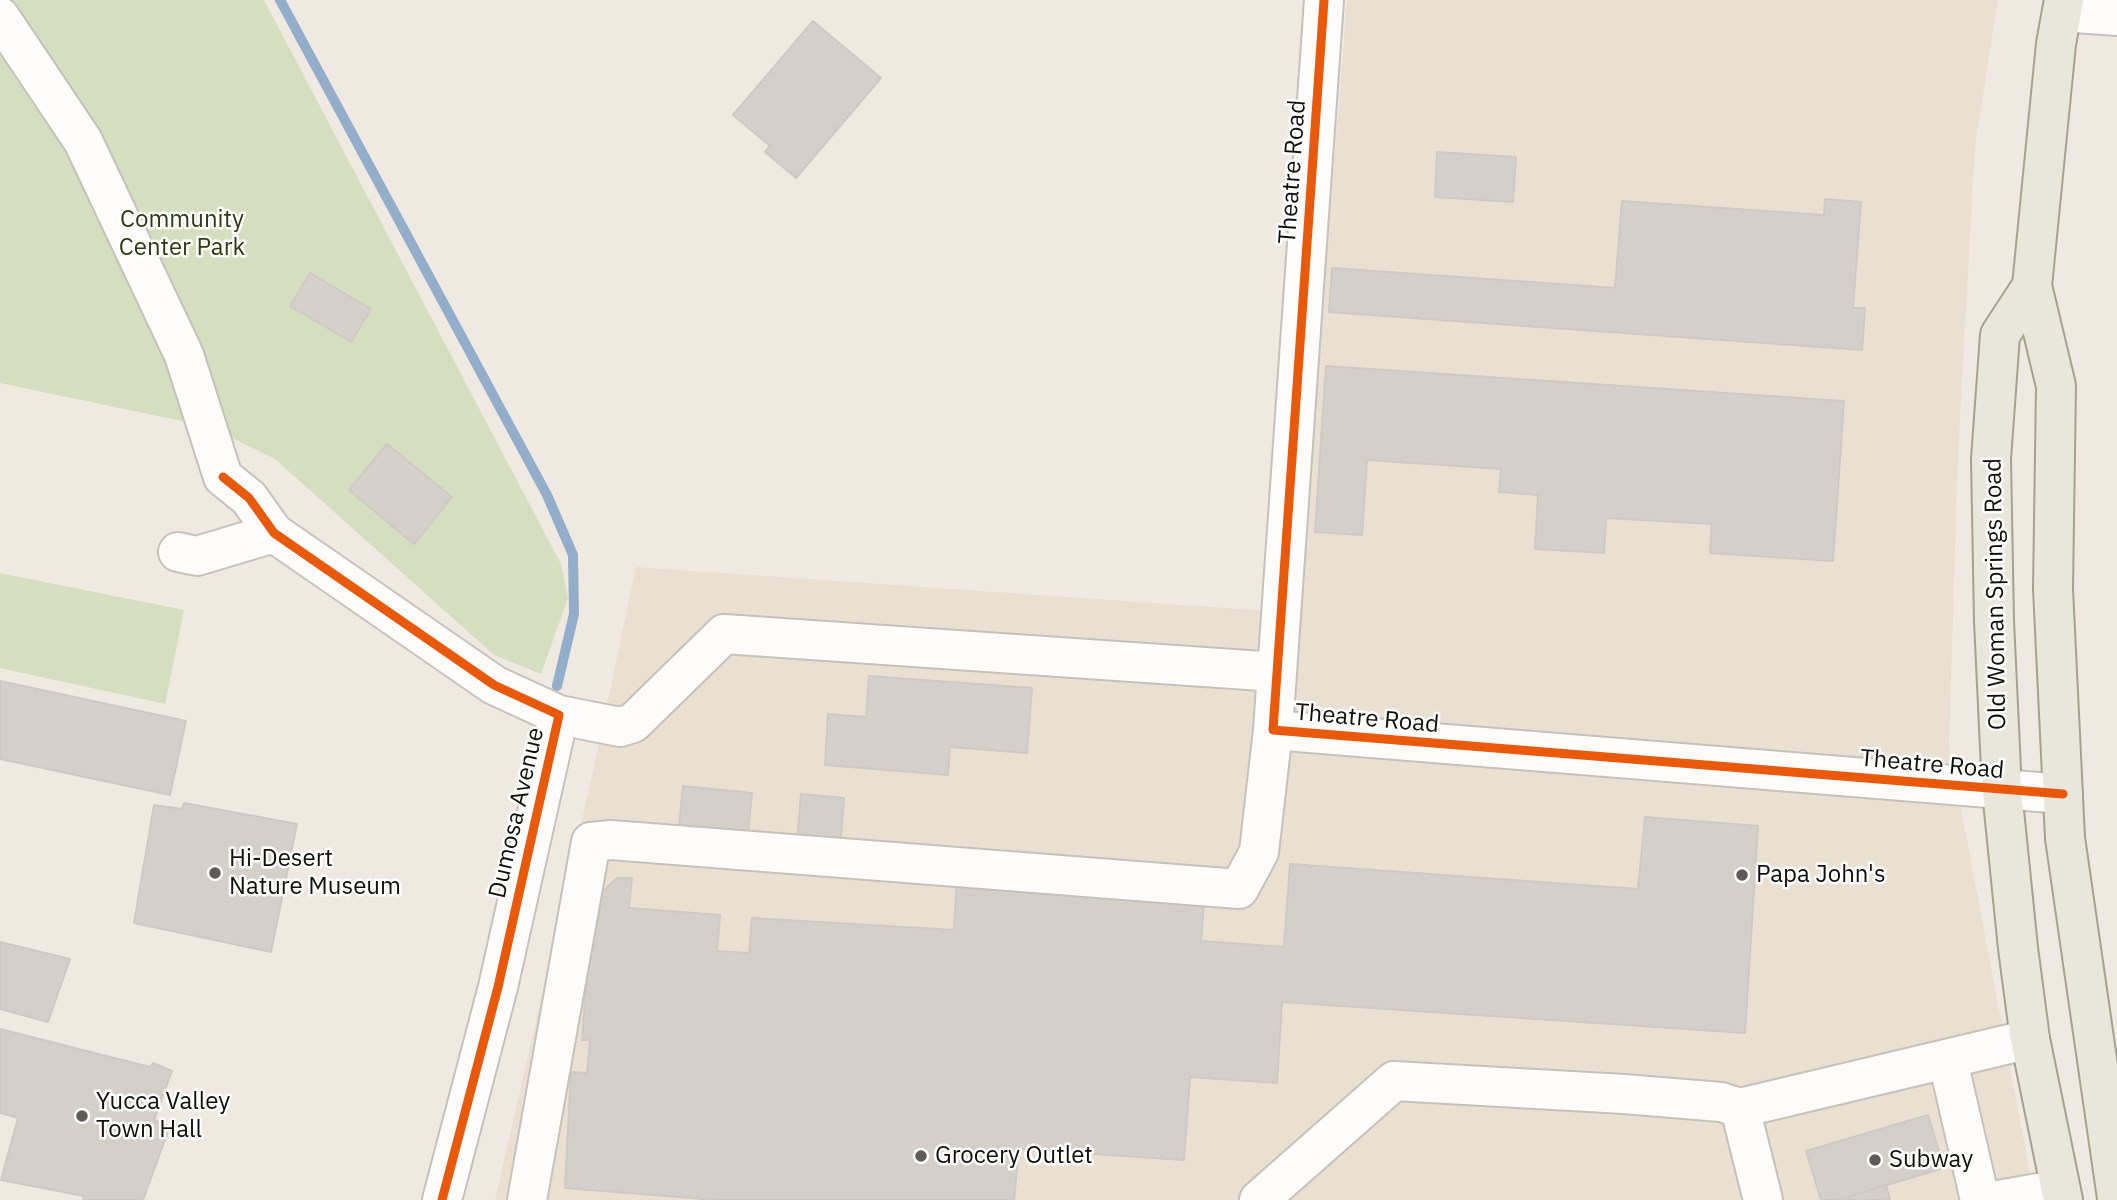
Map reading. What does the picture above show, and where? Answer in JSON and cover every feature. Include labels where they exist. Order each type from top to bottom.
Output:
[{"type":"main road","name":"Old Woman Springs Road","points":[[2063,6],[2056,44],[2032,286],[2056,386],[2053,589],[2070,878],[2111,1118],[2117,1198]]},
{"type":"main road","name":"Old Woman Springs Road","points":[[2032,286],[2000,335],[1991,459],[1994,621],[2002,791],[2030,1039],[2062,1194]]},
{"type":"street","name":"Theatre Road","points":[[1324,0],[1273,730],[2063,794]]},
{"type":"street","points":[[2063,6],[2117,16]]},
{"type":"street","name":"Dumosa Avenue","points":[[0,18],[83,141],[184,355],[223,477],[249,498],[274,533],[494,685],[559,715],[498,987],[443,1200]]},
{"type":"street","points":[[178,552],[197,556],[274,533]]},
{"type":"street","points":[[559,715],[620,727],[633,723],[724,634],[1277,672]]},
{"type":"street","points":[[527,1200],[591,842],[611,840],[1239,889],[1259,852],[1273,730]]},
{"type":"street","points":[[1259,1200],[1394,1081],[1638,1095],[1721,1102],[1740,1108],[1948,1061],[2030,1039]]},
{"type":"street","points":[[1948,1061],[1980,1200]]},
{"type":"street","points":[[1740,1108],[1763,1200]]},
{"type":"street","points":[[1999,1200],[2062,1194]]},
{"type":"shaded area","points":[[1347,0],[1998,0],[1975,146],[1958,455],[1949,745],[2035,1200],[495,1200],[593,771],[636,567],[1298,613]]},
{"type":"green space","name":"Community Center Park","points":[[0,0],[264,0],[561,564],[568,598],[541,674],[494,655],[275,459],[210,427],[0,383]]},
{"type":"green space","points":[[0,573],[184,610],[165,704],[0,668]]},
{"type":"building","points":[[813,21],[881,78],[796,178],[765,152],[770,146],[733,115]]},
{"type":"building","points":[[1437,152],[1516,157],[1513,202],[1435,197]]},
{"type":"building","points":[[1825,199],[1861,202],[1853,308],[1865,308],[1862,350],[1329,312],[1332,268],[1615,288],[1622,201],[1824,215]]},
{"type":"building","points":[[310,273],[371,309],[351,342],[290,306]]},
{"type":"building","points":[[1326,366],[1844,401],[1833,561],[1710,553],[1712,524],[1606,518],[1604,553],[1535,549],[1538,495],[1499,492],[1501,469],[1367,460],[1362,535],[1315,532]]},
{"type":"building","points":[[387,444],[452,497],[414,544],[349,490]]},
{"type":"building","points":[[869,676],[1032,688],[1027,753],[950,747],[948,775],[825,765],[828,714],[866,717]]},
{"type":"building","points":[[0,681],[186,721],[170,795],[0,759]]},
{"type":"building","points":[[683,786],[752,793],[748,834],[679,827]]},
{"type":"building","points":[[801,794],[844,798],[840,848],[797,844]]},
{"type":"building","name":"Hi-Desert Nature Museum","points":[[184,803],[297,824],[271,952],[134,923],[154,805],[182,809]]},
{"type":"building","points":[[1645,817],[1758,826],[1745,1033],[1282,1002],[1277,1083],[1190,1077],[1184,1160],[1019,1149],[1014,1200],[717,1200],[565,1188],[571,1072],[587,1073],[590,1040],[582,1040],[591,922],[598,923],[601,893],[617,878],[632,878],[629,908],[720,915],[717,951],[749,953],[752,918],[954,930],[957,878],[1204,904],[1201,941],[1284,947],[1290,864],[1638,889]]},
{"type":"building","points":[[0,942],[70,959],[48,1022],[0,1009]]},
{"type":"building","name":"Yucca Valley Town Hall","points":[[0,1029],[150,1067],[153,1063],[172,1071],[154,1120],[170,1126],[143,1200],[83,1200],[84,1196],[1,1180],[18,1118],[0,1113]]},
{"type":"building","name":"Subway","points":[[1928,1115],[1944,1168],[1837,1200],[1821,1200],[1806,1151]]},
{"type":"building","points":[[1886,1185],[1890,1200],[1837,1200]]},
{"type":"waterway","points":[[280,0],[547,495],[573,555],[574,614],[557,686]]},
{"type":"cycle path","points":[[1324,0],[1273,730],[2063,794]]},
{"type":"cycle path","points":[[223,477],[249,498],[274,533],[494,685],[559,715],[498,987],[442,1200]]},
{"type":"place","name":"Hi-Desert Nature Museum","points":[[215,873]]},
{"type":"place","name":"Papa John's","points":[[1742,875]]},
{"type":"place","name":"Yucca Valley Town Hall","points":[[82,1116]]},
{"type":"place","name":"Grocery Outlet","points":[[921,1156]]},
{"type":"place","name":"Subway","points":[[1875,1160]]}]
